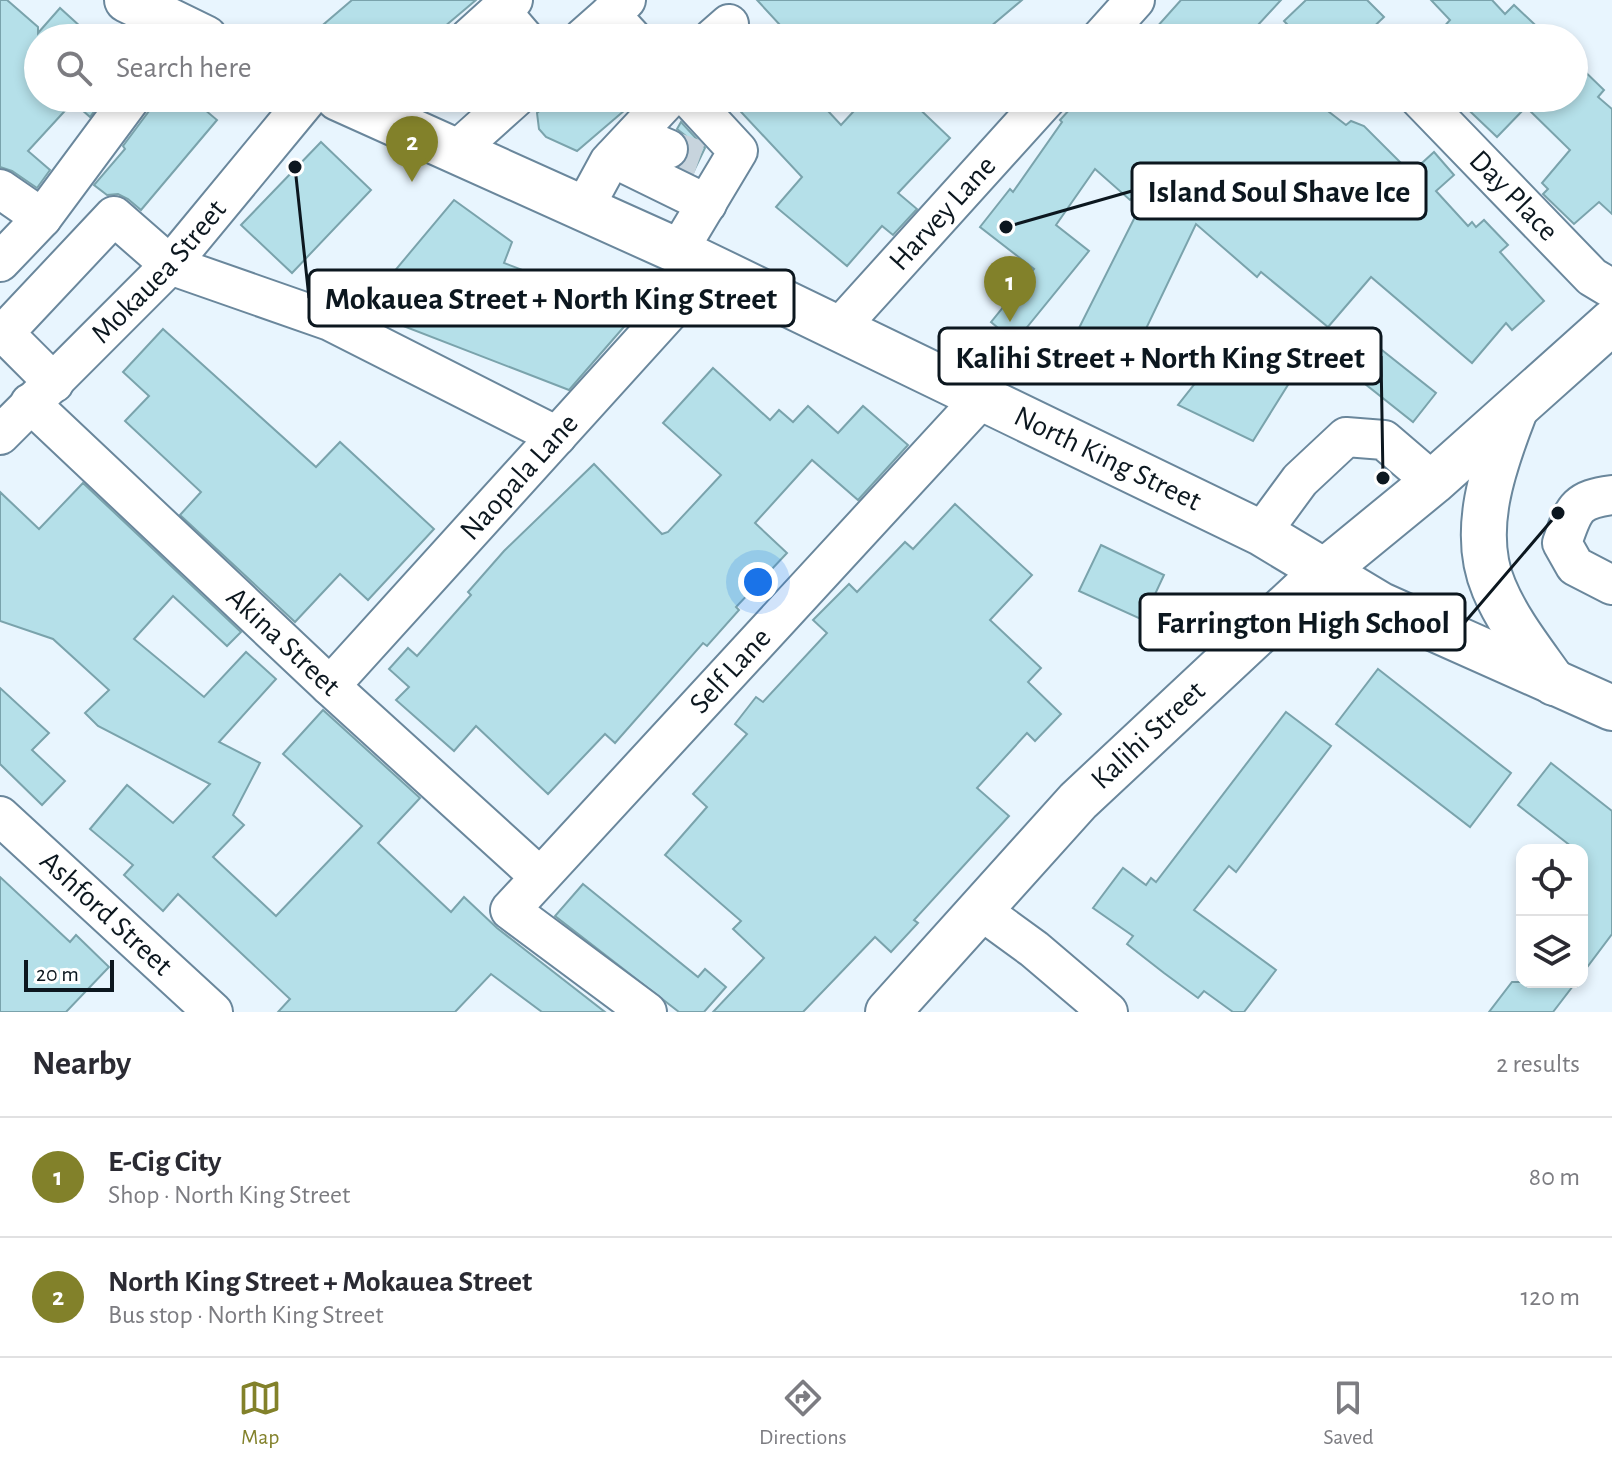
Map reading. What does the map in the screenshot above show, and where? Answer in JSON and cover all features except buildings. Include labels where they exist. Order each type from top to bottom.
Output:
[{"type":"main road","points":[[127,0],[169,24]]},
{"type":"main road","name":"North King Street","points":[[369,112],[584,208],[982,398],[1261,533],[1322,573],[1381,605],[1612,708]]},
{"type":"main road","name":"Kalihi Street","points":[[888,1012],[1078,801],[1322,573],[1433,482],[1612,322]]},
{"type":"main road","points":[[1516,407],[1499,451],[1488,496],[1483,528],[1484,559],[1494,588],[1511,619],[1554,683]]},
{"type":"street","points":[[1114,24],[1135,0]]},
{"type":"street","points":[[0,262],[42,218],[121,112]]},
{"type":"street","name":"Mokauea Street","points":[[0,435],[170,265],[296,112]]},
{"type":"street","points":[[456,151],[499,112]]},
{"type":"street","points":[[669,112],[668,155],[707,204]]},
{"type":"street","points":[[584,208],[668,155],[738,151],[702,112]]},
{"type":"street","name":"Harvey Lane","points":[[838,329],[1034,112]]},
{"type":"street","name":"Day Place","points":[[1433,112],[1592,277],[1612,289]]},
{"type":"street","name":"Naopala Lane","points":[[330,686],[557,436],[694,260],[707,204],[668,155]]},
{"type":"street","points":[[0,189],[42,218]]},
{"type":"street","name":"Akina Street","points":[[170,265],[114,216],[4,333],[42,393],[330,686],[539,876]]},
{"type":"street","points":[[170,265],[330,321],[557,436]]},
{"type":"street","name":"Self Lane","points":[[647,1012],[510,910],[982,398]]},
{"type":"street","points":[[1261,533],[1300,480],[1346,437],[1384,440],[1433,482]]},
{"type":"street","points":[[1612,495],[1589,498],[1574,509],[1562,543],[1575,566],[1612,585]]},
{"type":"street","name":"Ashford Street","points":[[0,816],[213,1012]]},
{"type":"street","points":[[979,909],[1034,949],[1108,1012]]},
{"type":"tunnel","points":[[668,149],[699,160]]},
{"type":"place","name":"Mokauea Street + North King Street","points":[[295,167]]},
{"type":"place","name":"North King Street + Mokauea Street","points":[[412,182]]},
{"type":"place","name":"Island Soul Shave Ice","points":[[1006,227]]},
{"type":"place","name":"E-Cig City","points":[[1010,322]]},
{"type":"place","name":"Kalihi Street + North King Street","points":[[1383,478]]},
{"type":"place","name":"Farrington High School","points":[[1558,513]]}]
